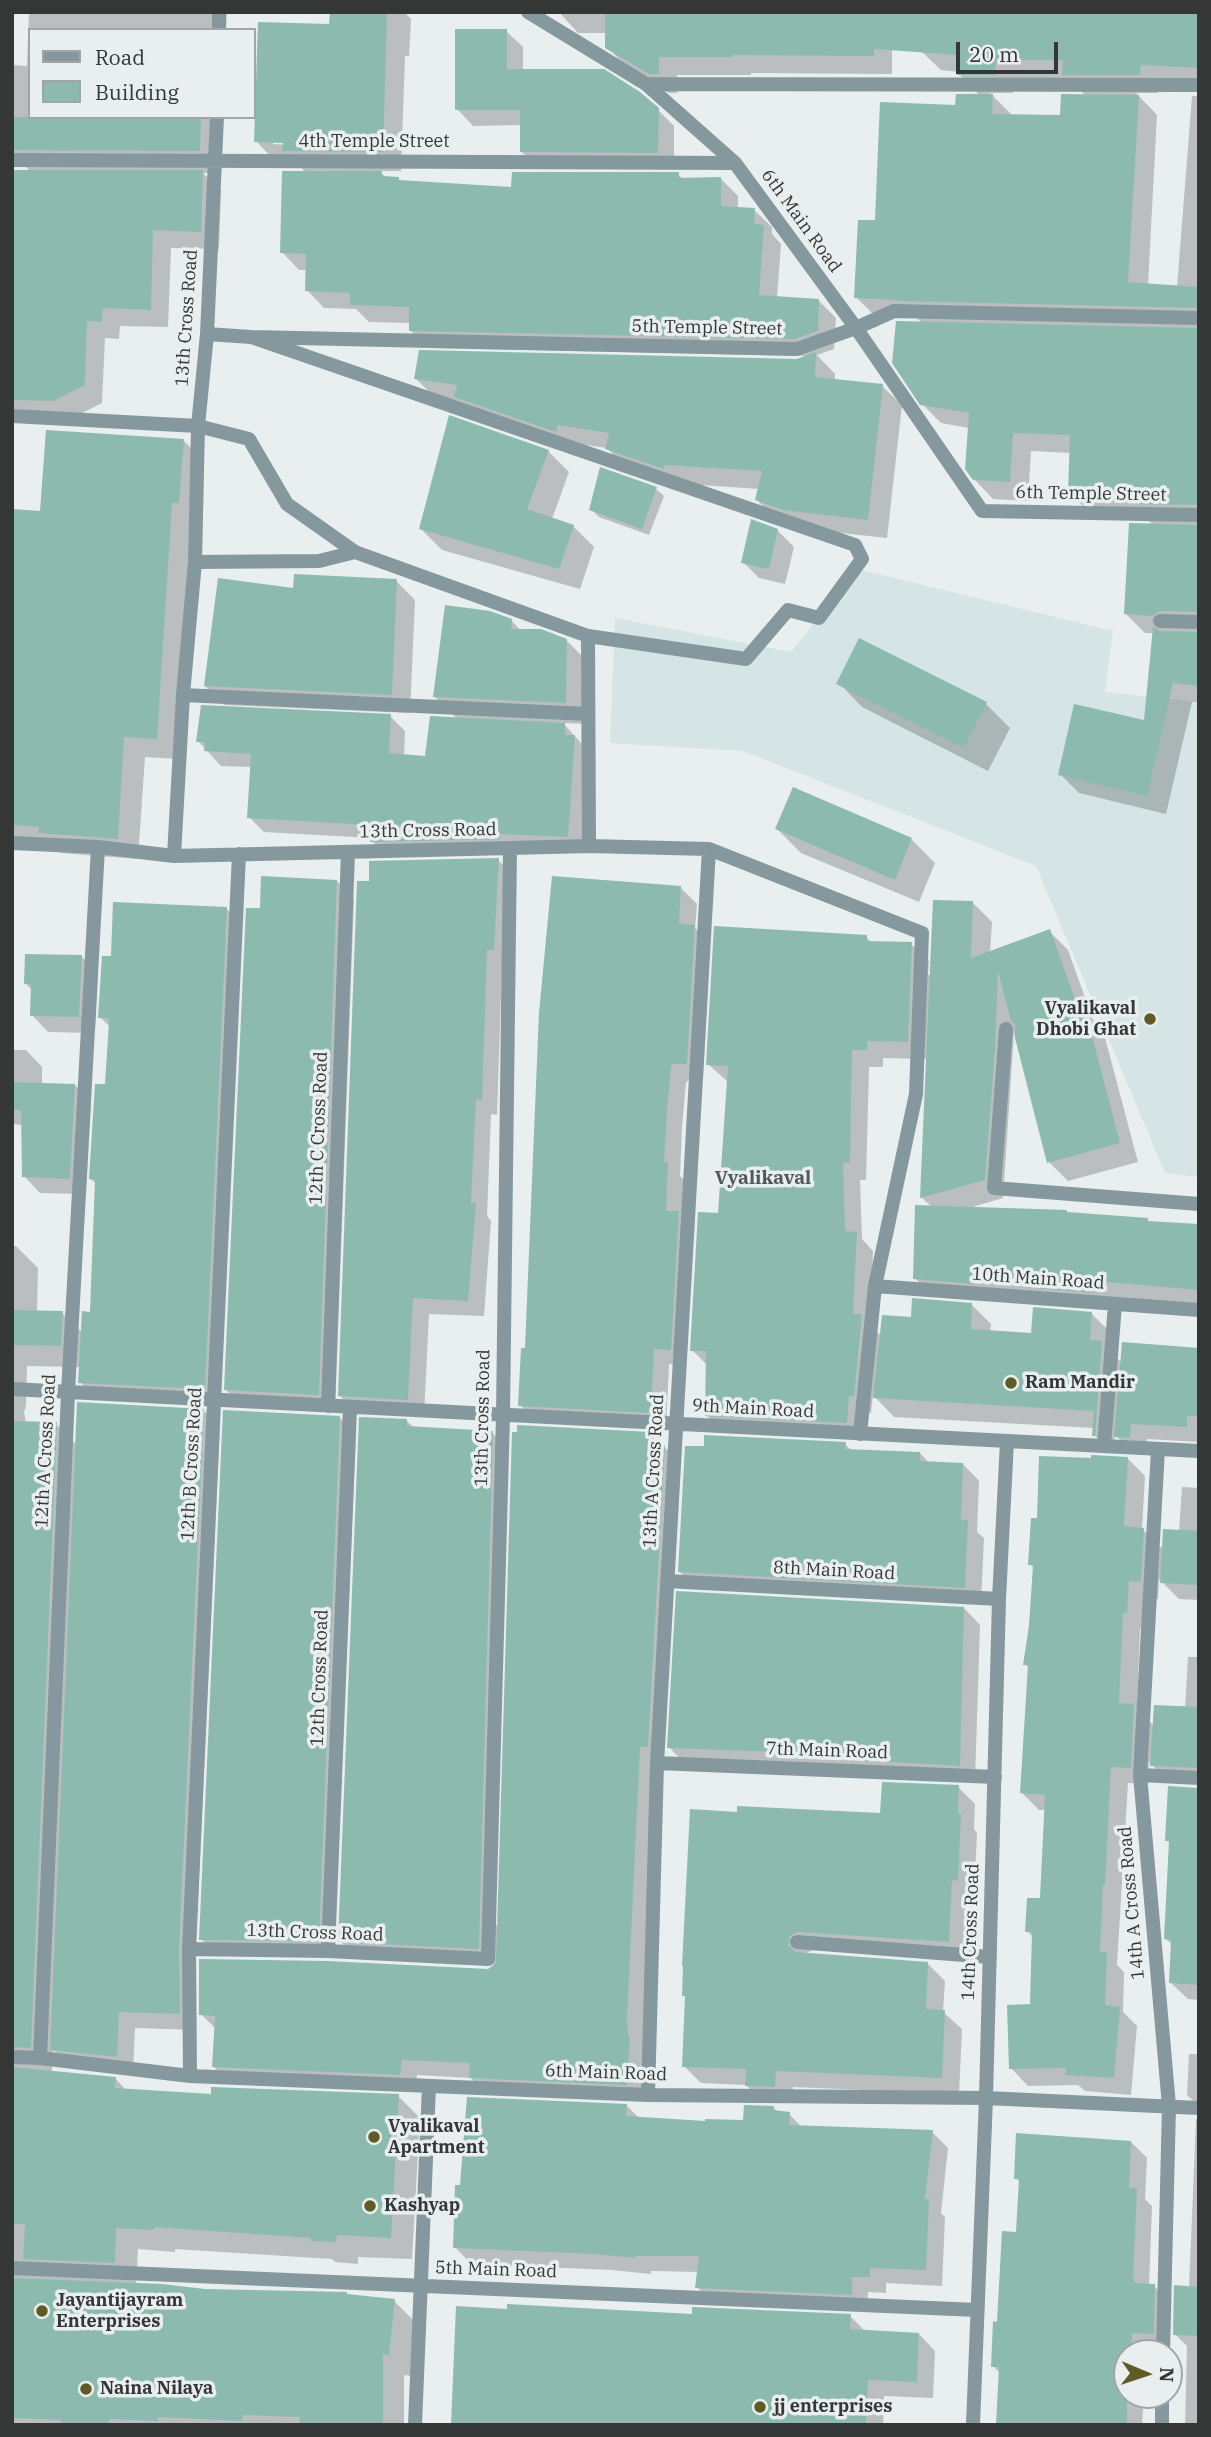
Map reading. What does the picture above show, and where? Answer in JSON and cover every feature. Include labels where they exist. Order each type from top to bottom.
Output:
[{"type":"street","name":"6th Main Road","points":[[528,12],[646,84],[735,163],[856,328],[982,511]]},
{"type":"street","points":[[646,84],[1199,85]]},
{"type":"street","name":"13th Cross Road","points":[[174,856],[183,695],[195,562],[198,426],[207,334],[217,119]]},
{"type":"street","name":"4th Temple Street","points":[[12,160],[735,163]]},
{"type":"street","name":"5th Temple Street","points":[[207,334],[797,349],[894,311],[1199,318]]},
{"type":"street","points":[[12,416],[198,426],[249,439],[287,504],[355,552],[588,636],[746,659],[788,610],[819,618],[862,559],[855,545],[251,337]]},
{"type":"street","name":"6th Temple Street","points":[[982,511],[1199,515]]},
{"type":"street","points":[[195,562],[319,561],[355,552]]},
{"type":"street","points":[[1160,621],[1199,622]]},
{"type":"street","points":[[588,636],[589,846]]},
{"type":"street","points":[[183,695],[588,714]]},
{"type":"street","name":"13th Cross Road","points":[[12,843],[98,847],[174,856],[510,848],[503,1416],[488,1958],[328,1951],[189,1949]]},
{"type":"street","points":[[510,848],[589,846],[709,849],[922,933],[916,1094],[875,1286],[860,1434]]},
{"type":"street","name":"12th A Cross Road","points":[[40,2058],[68,1392],[98,847]]},
{"type":"street","name":"13th A Cross Road","points":[[648,2095],[657,1763],[709,849]]},
{"type":"street","name":"12th C Cross Road","points":[[328,1406],[348,852]]},
{"type":"street","name":"12th B Cross Road","points":[[190,2076],[189,1949],[239,854]]},
{"type":"street","points":[[1006,1029],[994,1188],[1199,1203]]},
{"type":"street","name":"10th Main Road","points":[[875,1286],[1199,1310]]},
{"type":"street","points":[[1104,1446],[1115,1304]]},
{"type":"street","name":"9th Main Road","points":[[12,1389],[1199,1451]]},
{"type":"street","name":"12th Cross Road","points":[[328,1951],[349,1407]]},
{"type":"street","name":"14th Cross Road","points":[[973,2425],[986,2098],[999,1599],[1007,1441]]},
{"type":"street","name":"14th A Cross Road","points":[[1158,1449],[1140,1775],[1169,2106],[1163,2339]]},
{"type":"street","name":"8th Main Road","points":[[667,1581],[999,1599]]},
{"type":"street","name":"7th Main Road","points":[[657,1763],[995,1777]]},
{"type":"street","points":[[1140,1775],[1199,1778]]},
{"type":"street","points":[[797,1942],[990,1957]]},
{"type":"street","name":"6th Main Road","points":[[12,2057],[190,2076],[648,2095],[986,2098],[1199,2108]]},
{"type":"street","points":[[415,2425],[429,2086]]},
{"type":"street","name":"5th Main Road","points":[[12,2268],[977,2310]]},
{"type":"shaded area","name":"Vyalikaval Dhobi Ghat","points":[[857,569],[1113,631],[1105,692],[1199,702],[1199,1177],[1165,1173],[1036,866],[743,751],[610,743],[615,618],[791,652]]},
{"type":"building","points":[[330,12],[387,12],[383,152],[282,151],[283,143],[254,142],[258,22],[329,24]]},
{"type":"building","points":[[605,12],[1199,12],[1199,68],[1141,65],[1140,75],[1062,75],[1063,60],[996,60],[995,75],[957,75],[958,55],[874,49],[874,56],[659,57],[659,74],[649,74],[605,48]]},
{"type":"building","points":[[455,29],[507,29],[507,69],[604,69],[659,108],[658,153],[520,152],[520,110],[455,110]]},
{"type":"building","points":[[956,94],[993,94],[992,114],[1060,115],[1061,94],[1139,95],[1128,282],[1199,287],[1199,308],[854,298],[858,220],[875,220],[880,102],[955,105]]},
{"type":"building","points":[[12,117],[201,119],[200,151],[12,150]]},
{"type":"building","points":[[12,170],[203,170],[201,232],[153,230],[151,310],[103,308],[102,322],[87,321],[85,385],[53,401],[12,400]]},
{"type":"building","points":[[282,171],[382,171],[382,176],[399,177],[399,180],[511,187],[512,172],[679,172],[679,178],[721,177],[721,206],[755,208],[754,224],[764,225],[759,295],[819,299],[818,331],[795,339],[409,331],[409,307],[350,305],[350,293],[305,291],[306,254],[280,253]]},
{"type":"building","points":[[896,321],[1199,328],[1199,505],[1130,504],[1130,496],[1068,493],[1070,435],[1013,433],[1010,482],[973,480],[965,469],[969,413],[920,405],[892,363]]},
{"type":"building","points":[[419,350],[797,359],[816,352],[815,377],[883,384],[868,520],[783,510],[755,500],[762,471],[665,465],[664,469],[605,449],[609,433],[558,425],[556,432],[454,397],[457,385],[414,379]]},
{"type":"building","points":[[449,415],[549,450],[527,509],[574,525],[559,569],[419,529]]},
{"type":"building","points":[[46,430],[184,439],[179,503],[172,503],[157,739],[124,737],[118,839],[38,833],[39,827],[12,825],[12,509],[40,511]]},
{"type":"building","points":[[600,467],[657,487],[642,529],[589,510]]},
{"type":"building","points":[[751,519],[778,529],[769,569],[741,563]]},
{"type":"building","points":[[1129,523],[1199,525],[1199,612],[1160,611],[1152,616],[1124,614]]},
{"type":"building","points":[[294,574],[397,579],[392,695],[204,686],[218,578],[293,588]]},
{"type":"building","points":[[445,605],[490,611],[512,619],[511,629],[541,629],[567,639],[566,703],[433,697]]},
{"type":"building","points":[[1153,627],[1160,631],[1199,632],[1199,686],[1173,683],[1147,796],[1058,775],[1074,704],[1144,720]]},
{"type":"building","points":[[859,638],[987,702],[964,748],[836,684]]},
{"type":"building","points":[[201,705],[391,714],[389,753],[425,756],[430,716],[565,723],[565,735],[575,735],[568,837],[500,834],[500,839],[370,842],[371,825],[247,818],[251,754],[204,751],[205,742],[196,742]]},
{"type":"building","points":[[793,787],[912,838],[895,880],[775,829]]},
{"type":"building","points":[[499,858],[494,950],[487,950],[482,1100],[476,1099],[471,1203],[476,1203],[468,1301],[413,1298],[408,1400],[338,1396],[357,881],[369,881],[369,861]]},
{"type":"building","points":[[261,876],[337,880],[319,1395],[224,1390],[246,908],[260,908]]},
{"type":"building","points":[[552,876],[681,886],[679,924],[695,925],[687,1064],[672,1064],[671,1067],[664,1162],[668,1162],[666,1211],[679,1211],[671,1350],[654,1349],[651,1413],[518,1406],[521,1348],[525,1348],[539,1013]]},
{"type":"building","points":[[933,900],[973,901],[971,958],[1050,929],[1079,1011],[1085,1009],[1120,1143],[1047,1163],[1015,1038],[1015,1025],[1011,1021],[998,971],[985,1180],[920,1198]]},
{"type":"building","points":[[113,902],[227,907],[205,1389],[78,1383],[82,1311],[90,1312],[95,1180],[89,1179],[95,1084],[105,1084],[109,1023],[108,1018],[98,1018],[102,956],[111,956]]},
{"type":"building","points":[[714,926],[867,935],[867,941],[912,942],[908,1042],[867,1041],[867,1050],[852,1050],[850,1163],[843,1163],[845,1231],[857,1232],[853,1314],[862,1314],[854,1397],[849,1396],[847,1423],[705,1416],[706,1351],[690,1351],[698,1212],[718,1213],[728,1066],[706,1065]]},
{"type":"building","points":[[25,954],[82,955],[79,1017],[30,1016],[31,984],[24,984]]},
{"type":"building","points":[[12,1082],[75,1084],[70,1179],[22,1177],[21,1110],[12,1110]]},
{"type":"building","points":[[915,1205],[1067,1210],[1148,1218],[1148,1221],[1199,1224],[1199,1290],[1095,1281],[1094,1293],[1034,1288],[1035,1277],[974,1275],[974,1284],[913,1279]]},
{"type":"building","points":[[912,1298],[972,1303],[971,1329],[1031,1333],[1033,1307],[1092,1312],[1090,1340],[1102,1341],[1095,1436],[1092,1436],[1094,1411],[873,1398],[882,1315],[911,1317]]},
{"type":"building","points":[[12,1310],[63,1311],[61,1346],[12,1345]]},
{"type":"building","points":[[1122,1342],[1199,1348],[1199,1416],[1187,1416],[1187,1427],[1131,1424],[1130,1438],[1114,1437]]},
{"type":"building","points":[[77,1402],[204,1409],[179,1949],[180,2014],[119,2012],[117,2057],[50,2050]]},
{"type":"building","points":[[223,1410],[340,1416],[319,1941],[199,1940]]},
{"type":"building","points":[[359,1417],[407,1419],[407,1426],[493,1431],[479,1949],[338,1942]]},
{"type":"building","points":[[12,1421],[57,1422],[31,2048],[12,2047]]},
{"type":"building","points":[[517,1425],[650,1432],[649,1442],[665,1445],[648,1747],[640,1747],[627,2020],[630,2036],[627,2085],[469,2078],[470,2063],[402,2060],[400,2075],[212,2067],[215,2016],[199,2015],[199,1959],[328,1961],[488,1969],[496,1963],[512,1432],[517,1432]]},
{"type":"building","points":[[704,1435],[846,1442],[845,1449],[920,1452],[920,1461],[963,1463],[961,1520],[968,1520],[965,1588],[678,1572],[685,1446],[704,1446]]},
{"type":"building","points":[[1091,1455],[1128,1457],[1124,1526],[1144,1528],[1141,1582],[1129,1581],[1127,1613],[1123,1613],[1119,1703],[1134,1704],[1131,1768],[1111,1767],[1103,1885],[1100,1952],[1107,1952],[1105,2005],[1120,2007],[1114,2078],[1065,2075],[1066,2068],[1009,2069],[1007,2005],[1030,2004],[1032,1932],[1025,1932],[1027,1898],[1040,1898],[1045,1795],[1020,1793],[1028,1665],[1023,1665],[1033,1565],[1028,1565],[1031,1518],[1037,1518],[1039,1456],[1091,1458]]},
{"type":"building","points":[[1163,1529],[1199,1531],[1199,1585],[1160,1583]]},
{"type":"building","points":[[676,1591],[964,1607],[960,1766],[784,1756],[784,1752],[667,1748]]},
{"type":"building","points":[[1154,1705],[1199,1707],[1199,1768],[1150,1766]]},
{"type":"building","points":[[882,1782],[959,1785],[958,1814],[961,1814],[958,1881],[952,1880],[949,1942],[798,1932],[790,1936],[788,1945],[796,1952],[928,1962],[926,2009],[945,2010],[942,2078],[776,2071],[775,2087],[745,2086],[746,2069],[682,2067],[685,1996],[682,1996],[682,1966],[690,1809],[737,1812],[737,1806],[880,1813]]},
{"type":"building","points":[[1168,1786],[1199,1788],[1199,1985],[1169,1983],[1171,1940],[1164,1939],[1169,1841],[1165,1841]]},
{"type":"building","points":[[12,2067],[116,2077],[115,2088],[211,2094],[211,2087],[399,2094],[391,2238],[337,2235],[336,2242],[154,2227],[154,2230],[116,2228],[115,2263],[23,2259],[25,2224],[12,2224]]},
{"type":"building","points":[[467,2097],[627,2104],[626,2116],[705,2121],[743,2120],[744,2105],[774,2106],[773,2110],[790,2112],[789,2125],[933,2130],[925,2199],[929,2199],[926,2270],[870,2268],[870,2277],[852,2277],[852,2295],[695,2288],[699,2256],[635,2258],[453,2248],[455,2185],[460,2185]]},
{"type":"building","points":[[1016,2133],[1131,2141],[1129,2188],[1137,2188],[1133,2281],[1155,2284],[1154,2334],[1132,2333],[1132,2339],[1113,2339],[1113,2409],[1127,2409],[1127,2425],[996,2425],[999,2367],[991,2367],[993,2321],[997,2322],[1002,2231],[1016,2232],[1019,2179],[1014,2179]]},
{"type":"building","points":[[12,2278],[162,2284],[205,2289],[347,2292],[395,2299],[389,2355],[383,2354],[383,2425],[299,2425],[300,2417],[243,2415],[242,2421],[158,2417],[158,2421],[109,2419],[109,2425],[12,2418]]},
{"type":"building","points":[[1174,2285],[1199,2287],[1199,2336],[1173,2335]]},
{"type":"building","points":[[507,2304],[692,2314],[692,2307],[851,2314],[850,2329],[919,2333],[917,2382],[868,2380],[866,2425],[451,2425],[456,2306],[507,2309]]},
{"type":"place","name":"Vyalikaval Dhobi Ghat","points":[[1150,1019]]},
{"type":"place","name":"Ram Mandir","points":[[1011,1383]]},
{"type":"place","name":"Vyalikaval Apartment","points":[[374,2137]]},
{"type":"place","name":"Kashyap","points":[[370,2206]]},
{"type":"place","name":"Jayantijayram Enterprises","points":[[42,2311]]},
{"type":"place","name":"Naina Nilaya","points":[[86,2389]]},
{"type":"place","name":"jj enterprises","points":[[760,2407]]},
{"type":"district","name":"Vyalikaval","points":[[763,1179]]}]
